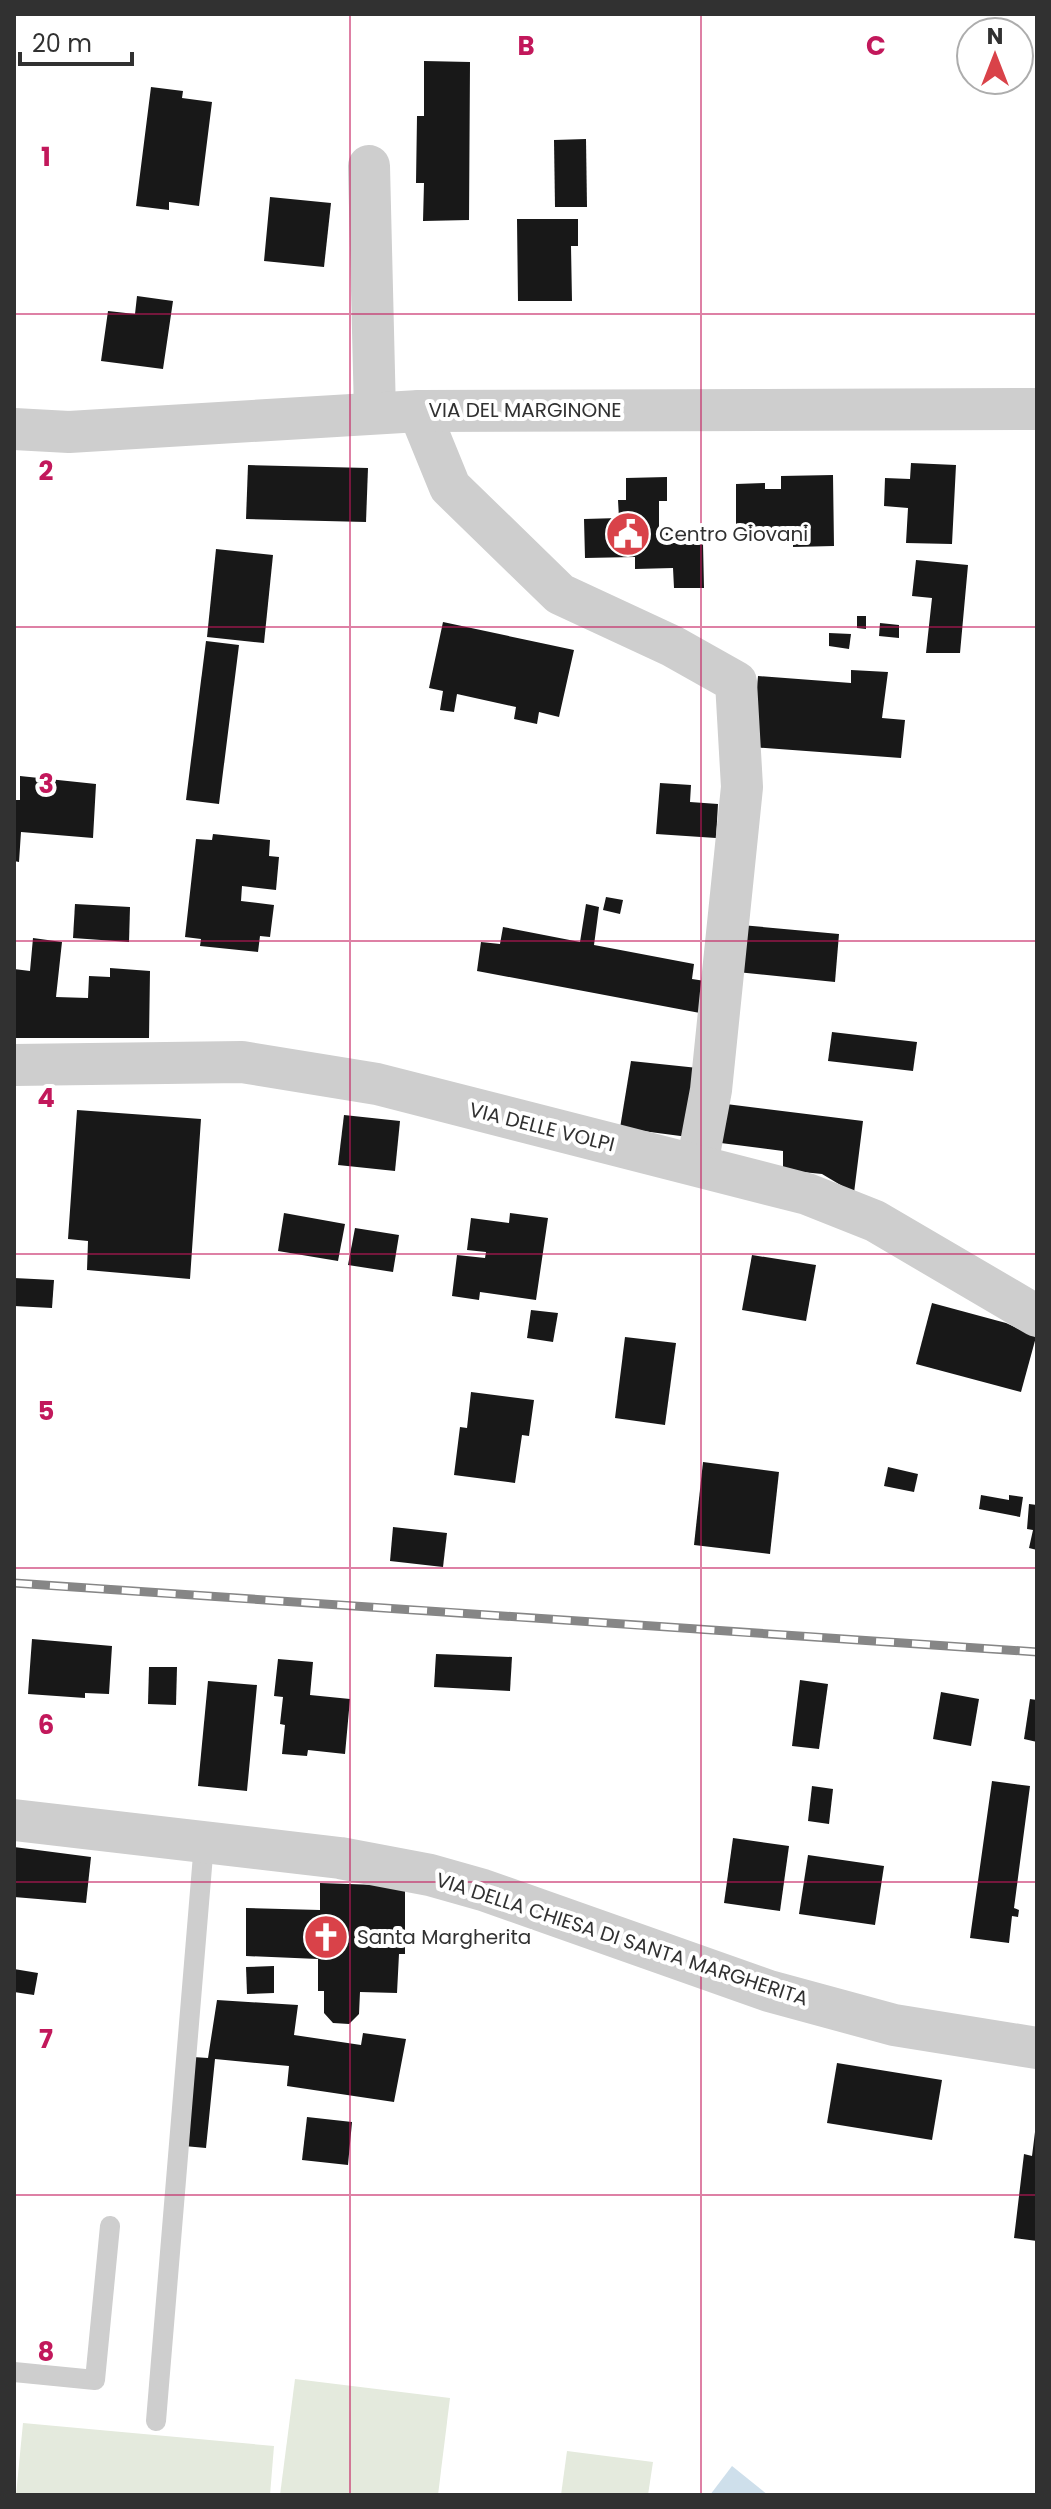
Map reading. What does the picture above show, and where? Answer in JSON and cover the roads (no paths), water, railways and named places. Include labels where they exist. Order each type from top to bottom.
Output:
[{"type":"street","points":[[369,166],[375,413]]},
{"type":"street","name":"VIA DEL MARGINONE","points":[[14,429],[69,432],[419,411],[1037,409]]},
{"type":"street","points":[[419,411],[450,487],[560,594],[672,646],[736,682],[742,787],[711,1090],[697,1165]]},
{"type":"street","name":"VIA DELLE VOLPI","points":[[14,1065],[242,1062],[377,1084],[807,1194],[875,1221],[1037,1316]]},
{"type":"street","name":"VIA DELLA CHIESA DI SANTA MARGHERITA","points":[[14,1820],[340,1858],[430,1875],[483,1890],[769,1991],[894,2025],[1037,2048]]},
{"type":"lane","points":[[156,2421],[204,1843]]},
{"type":"lane","points":[[14,2372],[95,2380],[110,2226]]},
{"type":"water","points":[[732,2466],[768,2495],[710,2495]]},
{"type":"railway","points":[[14,1583],[1037,1652]]},
{"type":"place","name":"Centro Giovani","points":[[628,534]]},
{"type":"place","name":"Santa Margherita","points":[[326,1937]]}]
